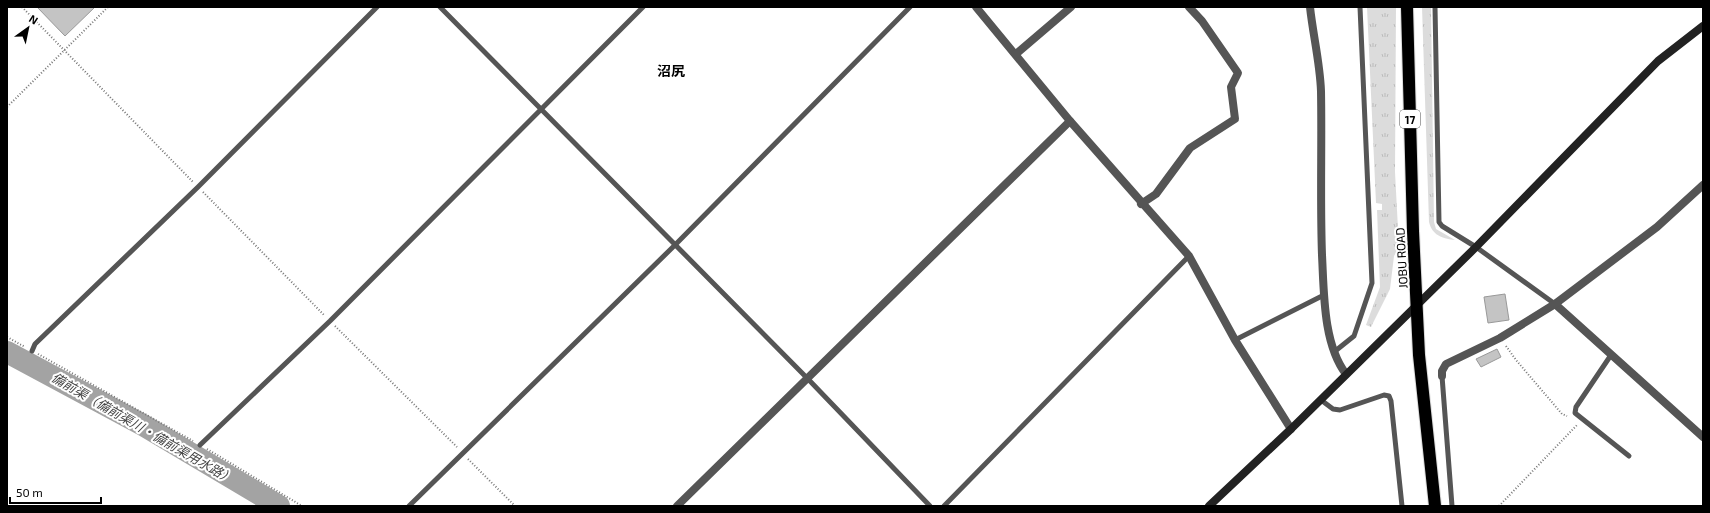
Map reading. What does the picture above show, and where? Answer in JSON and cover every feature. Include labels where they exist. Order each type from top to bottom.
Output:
[{"type":"highway","name":"JOBU ROAD","points":[[1406,7],[1419,355],[1436,506]]},
{"type":"street","points":[[976,7],[1070,121],[1141,204],[1189,256],[1234,340],[1291,429]]},
{"type":"street","points":[[1016,54],[1072,7]]},
{"type":"street","points":[[1141,204],[1156,194],[1190,148],[1235,119],[1231,87],[1238,73],[1202,21],[1189,7]]},
{"type":"street","points":[[1310,7],[1321,89],[1320,208],[1324,295],[1334,352],[1339,365],[1346,374]]},
{"type":"street","points":[[1209,506],[1321,400],[1476,247],[1658,60],[1703,26]]},
{"type":"street","points":[[677,506],[1070,121]]},
{"type":"street","points":[[1442,376],[1442,371],[1446,364],[1500,338],[1555,304],[1657,227],[1703,185]]},
{"type":"street","points":[[1555,304],[1703,437]]},
{"type":"lane","points":[[32,351],[35,344],[198,187],[377,7]]},
{"type":"lane","points":[[440,7],[808,379],[930,506]]},
{"type":"lane","points":[[200,445],[330,321],[643,7]]},
{"type":"lane","points":[[409,506],[675,245],[910,7]]},
{"type":"lane","points":[[1334,352],[1354,336],[1372,283],[1360,7]]},
{"type":"lane","points":[[1435,7],[1439,222],[1442,226],[1476,247],[1555,304]]},
{"type":"lane","points":[[944,506],[1189,256]]},
{"type":"lane","points":[[1234,340],[1324,295]]},
{"type":"lane","points":[[1611,355],[1576,407],[1575,413],[1629,456]]},
{"type":"lane","points":[[1442,376],[1452,506]]},
{"type":"lane","points":[[1321,400],[1333,409],[1340,410],[1384,395],[1389,396],[1391,401],[1402,506]]},
{"type":"path","points":[[22,7],[330,321],[516,506]]},
{"type":"path","points":[[7,107],[108,7]]},
{"type":"path","points":[[7,337],[200,445],[302,506]]},
{"type":"path","points":[[1500,338],[1516,360],[1562,414],[1568,417],[1575,413]]},
{"type":"path","points":[[1499,506],[1583,419]]},
{"type":"green space","points":[[1367,7],[1396,7],[1395,172],[1399,248],[1394,256],[1390,289],[1371,327],[1366,325],[1380,287],[1377,210],[1382,210],[1382,204],[1376,203]]},
{"type":"green space","points":[[1422,7],[1431,7],[1434,222],[1436,229],[1455,240],[1446,239],[1439,236],[1430,226],[1429,222]]},
{"type":"building","points":[[37,7],[95,7],[65,36]]},
{"type":"building","points":[[1505,294],[1509,320],[1488,323],[1484,297]]},
{"type":"building","points":[[1497,349],[1501,357],[1481,367],[1476,359]]},
{"type":"waterway","name":"備前渠（備前渠川・備前渠用水路）","points":[[7,352],[143,425],[279,506]]},
{"type":"district","name":"沼尻","points":[[671,70]]}]
